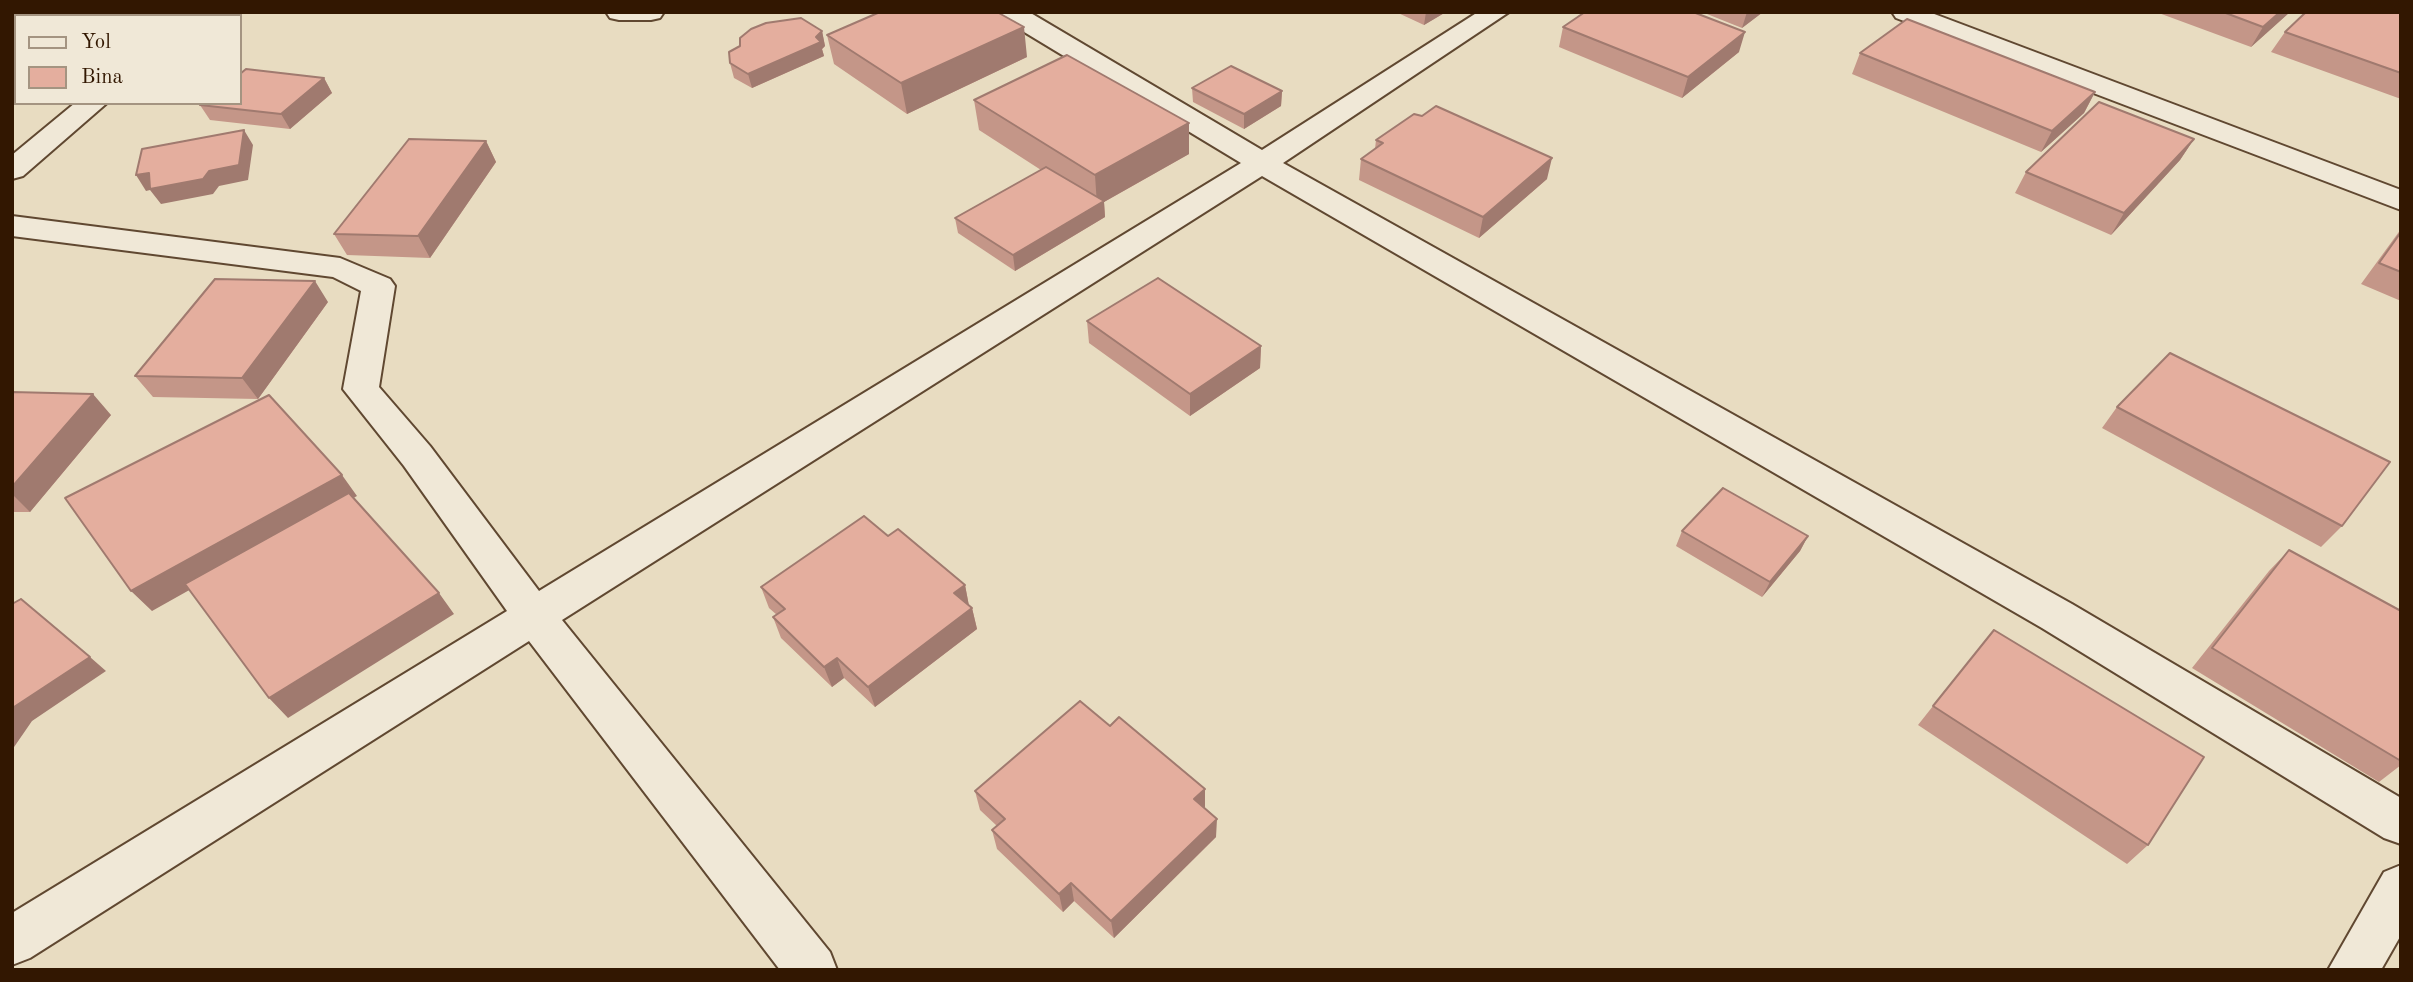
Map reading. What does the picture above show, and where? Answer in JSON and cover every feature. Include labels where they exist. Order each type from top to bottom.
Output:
[{"type":"street","points":[[619,12],[651,12]]},
{"type":"street","points":[[1010,12],[1262,163],[2057,616],[2401,822]]},
{"type":"street","points":[[12,942],[1262,163],[1496,12]]},
{"type":"street","points":[[1905,12],[2401,201]]},
{"type":"street","points":[[12,170],[91,105]]},
{"type":"street","points":[[12,226],[340,268],[378,286],[361,389],[417,456],[534,616],[812,970]]},
{"type":"street","points":[[2353,970],[2401,888]]},
{"type":"building","points":[[880,12],[997,12],[1024,27],[901,83],[827,35]]},
{"type":"building","points":[[1585,12],[1693,12],[1745,32],[1688,77],[1563,27]]},
{"type":"building","points":[[2223,12],[2280,12],[2263,27]]},
{"type":"building","points":[[2306,12],[2401,12],[2401,73],[2285,32]]},
{"type":"building","points":[[801,18],[822,31],[816,37],[821,42],[748,74],[730,63],[729,52],[740,46],[740,38],[751,29],[766,23]]},
{"type":"building","points":[[1907,19],[2095,92],[2052,131],[1860,53]]},
{"type":"building","points":[[1067,55],[1189,123],[1095,175],[974,100]]},
{"type":"building","points":[[1231,66],[1282,91],[1244,114],[1192,88]]},
{"type":"building","points":[[246,69],[324,78],[281,114],[200,105],[242,105],[242,72]]},
{"type":"building","points":[[2099,102],[2194,139],[2124,213],[2026,172]]},
{"type":"building","points":[[1436,106],[1552,158],[1483,217],[1361,159],[1383,143],[1376,140],[1414,114],[1422,116]]},
{"type":"building","points":[[244,130],[239,165],[209,171],[203,179],[150,189],[149,173],[136,175],[142,149]]},
{"type":"building","points":[[409,139],[486,141],[418,236],[334,234]]},
{"type":"building","points":[[1046,167],[1104,201],[1013,255],[955,218]]},
{"type":"building","points":[[2401,232],[2401,272],[2379,263]]},
{"type":"building","points":[[1158,278],[1261,346],[1190,394],[1087,321]]},
{"type":"building","points":[[215,279],[315,281],[242,378],[135,376]]},
{"type":"building","points":[[2170,353],[2390,462],[2342,526],[2117,407]]},
{"type":"building","points":[[12,392],[93,394],[12,487]]},
{"type":"building","points":[[269,395],[342,475],[131,591],[65,498]]},
{"type":"building","points":[[1723,488],[1808,536],[1770,582],[1682,531]]},
{"type":"building","points":[[349,493],[439,593],[269,698],[185,584]]},
{"type":"building","points":[[864,516],[888,536],[898,529],[965,585],[954,593],[972,608],[868,687],[837,658],[824,667],[773,617],[785,609],[761,587]]},
{"type":"building","points":[[2289,550],[2401,611],[2401,761],[2212,648]]},
{"type":"building","points":[[21,599],[90,657],[12,710],[12,604]]},
{"type":"building","points":[[1994,630],[2204,757],[2148,845],[1933,706]]},
{"type":"building","points":[[1080,701],[1110,726],[1119,717],[1205,789],[1194,799],[1217,819],[1111,921],[1071,883],[1059,894],[992,830],[1005,819],[975,791]]}]
